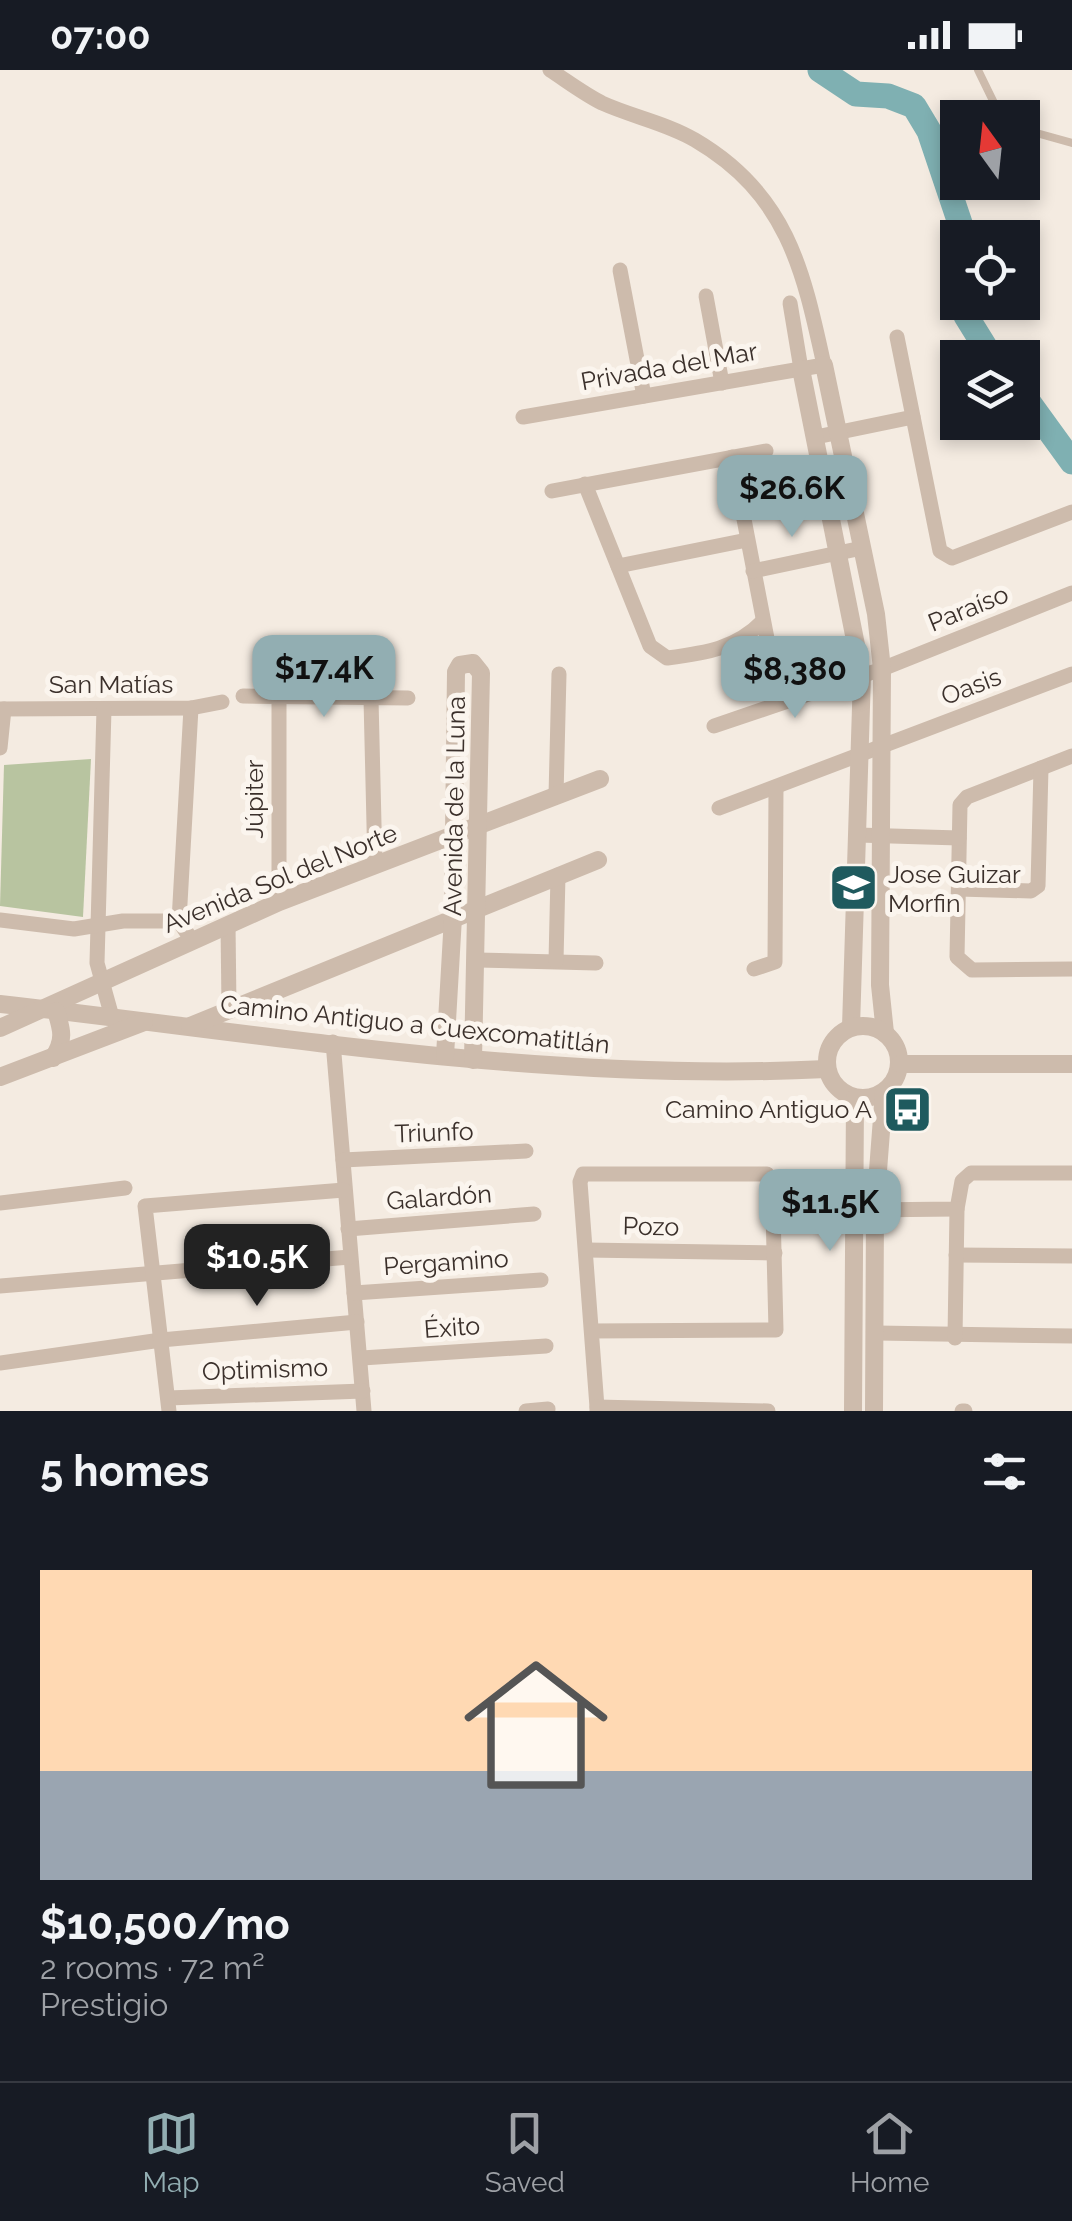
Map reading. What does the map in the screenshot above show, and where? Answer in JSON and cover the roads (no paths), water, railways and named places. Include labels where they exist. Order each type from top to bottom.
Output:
[{"type":"street","points":[[550,70],[599,102],[694,139],[752,185],[772,208],[804,271],[876,614],[882,669],[880,985],[886,1033]]},
{"type":"street","points":[[620,270],[644,396]]},
{"type":"street","points":[[706,296],[722,382]]},
{"type":"street","points":[[790,303],[862,675],[851,1028]]},
{"type":"street","points":[[898,337],[940,551],[952,558],[1072,512]]},
{"type":"street","name":"Privada del Mar","points":[[524,417],[824,365]]},
{"type":"street","points":[[816,437],[913,417]]},
{"type":"street","points":[[552,491],[766,451]]},
{"type":"street","points":[[732,457],[770,654]]},
{"type":"street","points":[[586,484],[650,646],[666,658],[742,642],[763,621]]},
{"type":"street","points":[[618,566],[748,540]]},
{"type":"street","points":[[753,572],[862,548]]},
{"type":"street","name":"Paraíso","points":[[862,675],[1072,593]]},
{"type":"street","name":"Avenida de la Luna","points":[[445,1056],[453,917],[456,672],[460,666],[473,663],[481,673],[474,1060]]},
{"type":"street","points":[[556,796],[559,674]]},
{"type":"street","name":"Oasis","points":[[719,808],[1072,674]]},
{"type":"street","points":[[714,726],[862,675]]},
{"type":"street","points":[[244,696],[408,698]]},
{"type":"street","name":"Júpiter","points":[[278,696],[279,902]]},
{"type":"street","points":[[371,699],[374,866]]},
{"type":"street","name":"San Matías","points":[[2,709],[191,708],[222,702]]},
{"type":"street","points":[[191,708],[179,920],[191,939]]},
{"type":"street","points":[[0,748],[2,709]]},
{"type":"street","points":[[104,709],[98,926],[101,980],[112,1017]]},
{"type":"street","points":[[455,712],[481,713]]},
{"type":"street","points":[[1072,756],[966,797],[960,805],[958,957],[962,965],[972,970],[1072,968]]},
{"type":"street","points":[[960,888],[1031,891],[1038,886],[1041,768]]},
{"type":"street","name":"Avenida Sol del Norte","points":[[0,1028],[279,902],[600,779]]},
{"type":"street","points":[[754,969],[775,962],[776,787]]},
{"type":"street","points":[[858,835],[959,838]]},
{"type":"street","points":[[190,1026],[598,860]]},
{"type":"street","points":[[556,961],[558,876]]},
{"type":"street","points":[[0,920],[74,928],[123,920],[179,920]]},
{"type":"street","points":[[228,924],[229,1008]]},
{"type":"street","points":[[478,960],[596,963]]},
{"type":"street","name":"Camino Antiguo a Cuexcomatitlán","points":[[0,1004],[474,1060],[622,1070],[827,1068]]},
{"type":"street","points":[[46,1010],[63,1032],[62,1045],[53,1058]]},
{"type":"street","points":[[0,1078],[145,1021]]},
{"type":"street","points":[[874,1411],[876,1210],[884,1092],[900,1064],[897,1047],[886,1033],[875,1027],[851,1028],[832,1044],[827,1068],[832,1082],[856,1098],[884,1092]]},
{"type":"street","points":[[334,1042],[364,1411]]},
{"type":"street","points":[[900,1064],[1072,1064]]},
{"type":"street","points":[[853,1411],[856,1098]]},
{"type":"street","name":"Triunfo","points":[[343,1160],[526,1151]]},
{"type":"street","points":[[955,1338],[957,1209],[962,1181],[972,1173],[1072,1173]]},
{"type":"street","points":[[592,1331],[776,1330],[775,1252],[767,1174],[583,1174],[586,1250],[597,1409],[768,1411]]},
{"type":"street","points":[[0,1204],[125,1188]]},
{"type":"street","points":[[169,1404],[146,1206],[344,1190]]},
{"type":"street","points":[[772,1211],[957,1209]]},
{"type":"street","name":"Galardón","points":[[348,1229],[534,1214]]},
{"type":"street","name":"Pozo","points":[[586,1250],[775,1252]]},
{"type":"street","points":[[956,1256],[1072,1256]]},
{"type":"street","points":[[0,1286],[350,1257]]},
{"type":"street","name":"Pergamino","points":[[354,1294],[540,1280]]},
{"type":"street","points":[[0,1363],[161,1340],[357,1322]]},
{"type":"street","points":[[877,1333],[955,1338],[1072,1336]]},
{"type":"street","name":"Éxito","points":[[362,1358],[546,1346]]},
{"type":"street","name":"Optimismo","points":[[169,1404],[363,1392]]},
{"type":"street","points":[[526,1411],[548,1409]]},
{"type":"lane","points":[[978,70],[993,100]]},
{"type":"lane","points":[[1040,134],[1072,143]]},
{"type":"waterway","points":[[820,70],[856,94],[888,96],[914,106],[929,131],[959,220]]},
{"type":"waterway","points":[[968,320],[981,340]]},
{"type":"waterway","points":[[1040,418],[1072,462]]},
{"type":"place","name":"Jose Guizar Morfin","points":[[853,888]]},
{"type":"place","name":"Camino Antiguo A","points":[[907,1109]]}]
